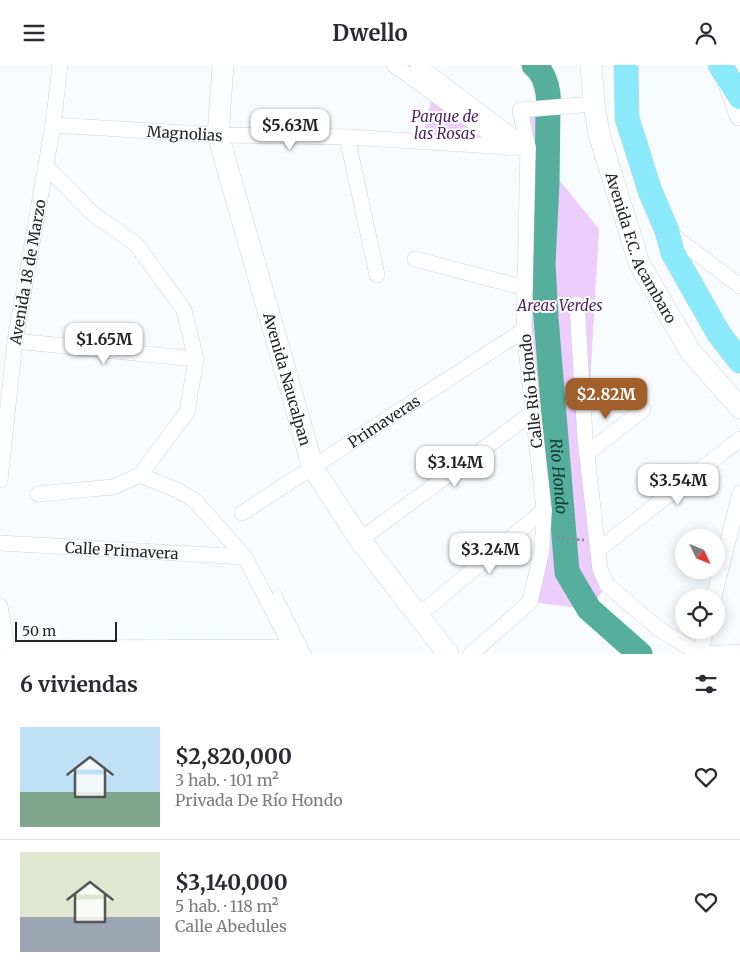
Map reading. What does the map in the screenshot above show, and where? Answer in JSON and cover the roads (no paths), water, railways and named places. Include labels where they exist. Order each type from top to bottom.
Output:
[{"type":"main road","name":"Avenida Naucalpan","points":[[223,65],[218,135],[313,468],[360,540],[448,654]]},
{"type":"main road","name":"Avenida F.C. Acambaro","points":[[591,65],[594,104],[599,133],[639,263],[690,351],[740,408]]},
{"type":"main road","name":"Avenida F.C. Acambaro","points":[[626,65],[627,118],[650,191],[667,231],[673,253],[719,334],[740,361]]},
{"type":"main road","points":[[722,67],[740,87]]},
{"type":"main road","points":[[722,67],[740,97]]},
{"type":"main road","points":[[722,67],[740,115]]},
{"type":"main road","name":"Avenida F.C. Acambaro","points":[[667,231],[728,331],[740,346]]},
{"type":"street","name":"Avenida 18 de Marzo","points":[[0,480],[15,341],[53,125],[60,65]]},
{"type":"street","points":[[394,65],[509,148]]},
{"type":"street","points":[[418,65],[528,148]]},
{"type":"street","name":"Calle Río Hondo","points":[[471,654],[530,602],[542,550],[544,510],[524,330],[528,148],[520,111],[594,104]]},
{"type":"street","name":"Magnolias","points":[[53,125],[218,135],[346,137],[528,148]]},
{"type":"street","points":[[346,137],[377,275]]},
{"type":"street","points":[[38,494],[113,487],[140,475],[187,412],[196,359],[184,311],[136,244],[93,214],[46,166]]},
{"type":"street","points":[[667,231],[740,286]]},
{"type":"street","points":[[415,259],[525,288]]},
{"type":"street","points":[[572,304],[587,453],[593,545],[600,569],[608,585],[660,629],[701,654],[740,652]]},
{"type":"street","name":"Primaveras","points":[[242,513],[524,330]]},
{"type":"street","points":[[15,341],[196,359]]},
{"type":"street","points":[[587,453],[643,410]]},
{"type":"street","points":[[360,540],[532,413]]},
{"type":"street","points":[[593,545],[740,439]]},
{"type":"street","points":[[0,606],[7,651],[293,651],[245,557],[195,501],[179,491],[140,475]]},
{"type":"street","points":[[716,589],[740,493]]},
{"type":"street","points":[[418,616],[544,510]]},
{"type":"street","name":"Calle Primavera","points":[[0,543],[245,557]]},
{"type":"street","points":[[701,654],[704,639]]},
{"type":"lane","points":[[277,594],[307,654]]},
{"type":"waterway","name":"Rio Hondo","points":[[534,65],[542,74],[548,97],[547,183],[543,264],[567,572],[589,609],[640,654]]},
{"type":"park label","name":"Parque de las Rosas","points":[[445,124]]},
{"type":"park label","name":"Areas Verdes","points":[[560,305]]}]
